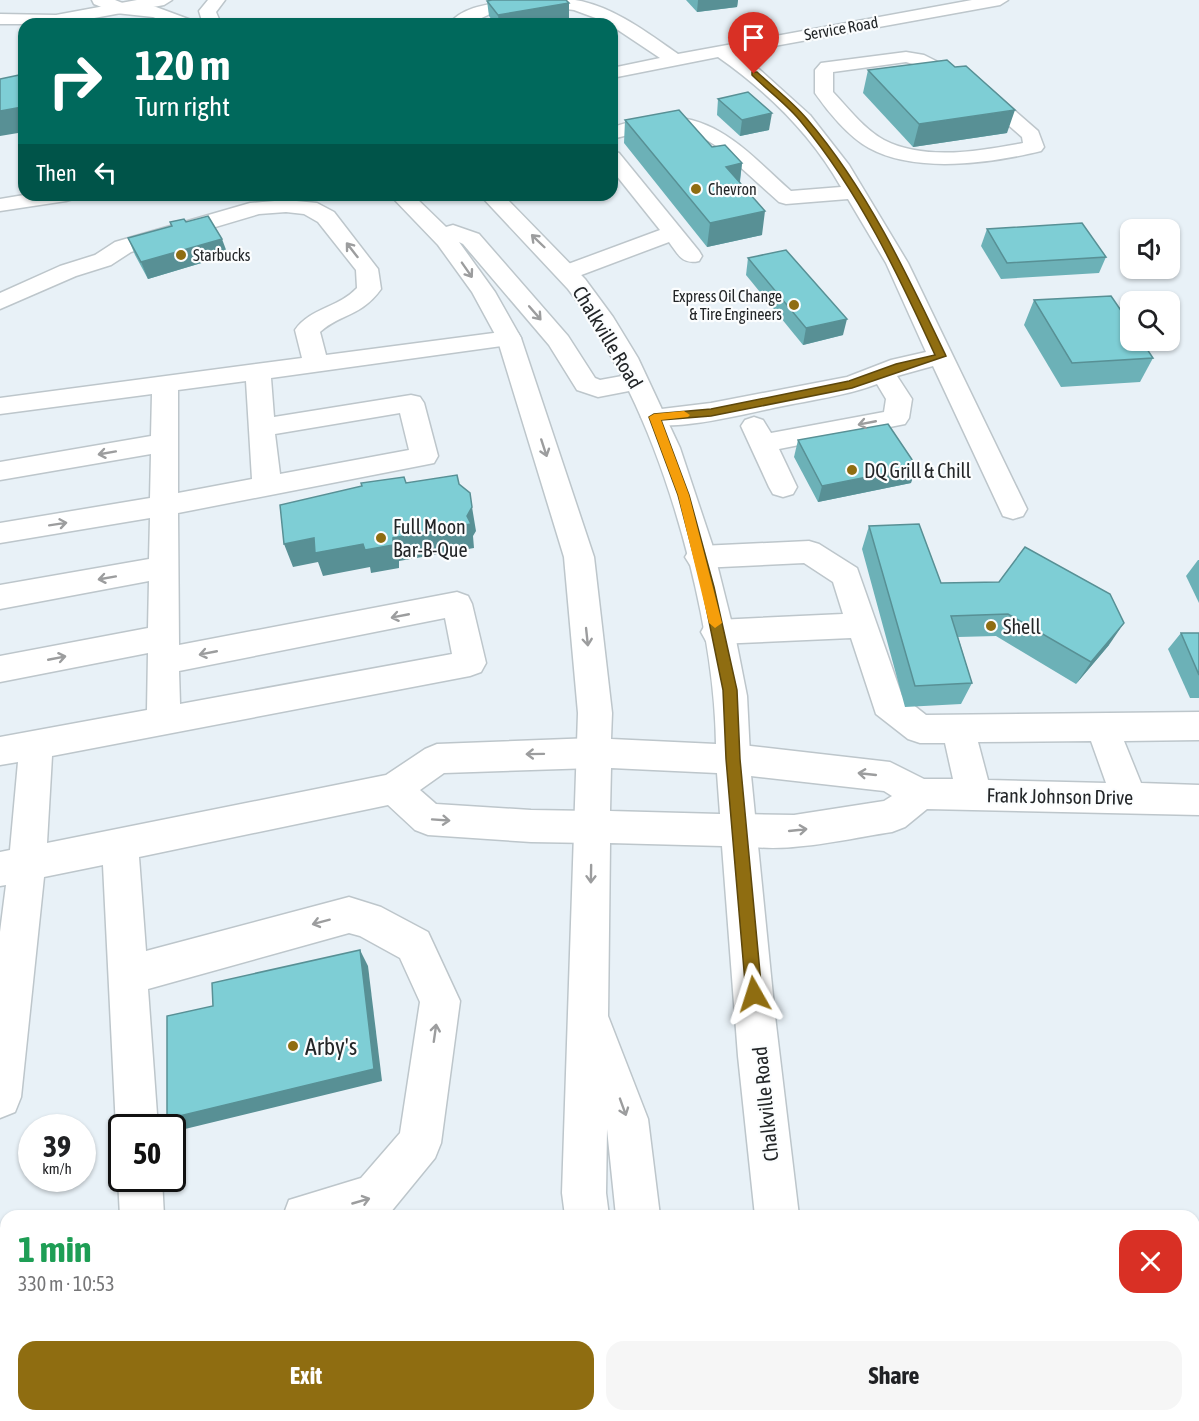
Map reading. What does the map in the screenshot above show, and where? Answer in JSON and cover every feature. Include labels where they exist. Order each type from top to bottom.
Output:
[{"type":"main road","points":[[100,0],[127,17]]},
{"type":"main road","points":[[127,17],[164,0]]},
{"type":"main road","points":[[210,18],[207,11],[217,0]]},
{"type":"main road","points":[[467,18],[479,10],[544,0],[596,10],[607,18]]},
{"type":"main road","name":"Service Road","points":[[618,72],[720,50],[1000,0]]},
{"type":"main road","points":[[103,18],[156,12],[171,18]]},
{"type":"main road","points":[[0,19],[18,19]]},
{"type":"main road","points":[[620,27],[675,60]]},
{"type":"main road","points":[[720,50],[754,74],[784,101],[810,128],[839,165],[897,263],[1013,509]]},
{"type":"main road","points":[[906,57],[918,59],[981,91],[1031,135],[1035,147],[982,155],[945,157],[890,150],[874,143],[832,89],[824,70],[826,67],[906,57]]},
{"type":"main road","points":[[870,80],[938,69]]},
{"type":"main road","points":[[784,101],[832,89]]},
{"type":"main road","points":[[618,132],[652,123],[679,124],[703,129],[724,143],[786,198],[855,192]]},
{"type":"main road","points":[[618,167],[691,256]]},
{"type":"main road","points":[[0,206],[30,201]]},
{"type":"main road","points":[[407,201],[447,240],[471,275],[508,338],[579,557],[595,713],[584,1193],[586,1210]]},
{"type":"main road","name":"Chalkville Road","points":[[497,201],[568,272],[603,320],[654,417],[683,495],[700,557],[730,690],[733,759],[760,1073],[776,1210]]},
{"type":"main road","points":[[0,302],[68,271],[103,260],[123,247],[258,208],[285,206],[309,208],[326,217],[367,269],[369,289],[356,303],[340,312],[321,318],[307,330],[316,363]]},
{"type":"main road","points":[[429,223],[471,239],[559,341],[586,384],[598,389],[637,381]]},
{"type":"main road","points":[[568,272],[673,233]]},
{"type":"main road","points":[[0,406],[508,338]]},
{"type":"main road","points":[[654,417],[711,412],[852,384],[941,356]]},
{"type":"main road","points":[[258,372],[267,486]]},
{"type":"main road","points":[[764,443],[896,418],[899,399],[884,373]]},
{"type":"main road","points":[[163,721],[165,384]]},
{"type":"main road","points":[[0,533],[164,506],[424,456],[411,403],[261,428]]},
{"type":"main road","points":[[742,406],[764,443],[783,486]]},
{"type":"main road","points":[[0,471],[165,443]]},
{"type":"main road","points":[[700,557],[809,552],[846,576],[888,704],[920,729],[1199,726]]},
{"type":"main road","points":[[0,597],[164,567]]},
{"type":"main road","points":[[0,669],[164,649],[457,604],[470,663],[0,751]]},
{"type":"main road","points":[[717,632],[862,625]]},
{"type":"main road","points":[[1101,727],[1129,798]]},
{"type":"main road","points":[[958,729],[974,794]]},
{"type":"main road","points":[[0,1097],[13,867],[36,744]]},
{"type":"main road","name":"Frank Johnson Drive","points":[[394,789],[437,759],[593,753],[733,759],[890,777],[920,794],[1199,800]]},
{"type":"main road","points":[[13,867],[394,789],[428,819],[531,826],[794,831],[892,816],[920,794]]},
{"type":"main road","points":[[120,845],[136,1114]]},
{"type":"main road","points":[[128,975],[349,915],[368,920],[414,945],[440,1001],[420,1143],[374,1197],[327,1210]]},
{"type":"main road","points":[[588,1013],[627,1119],[637,1210]]},
{"type":"main road","points":[[141,1192],[142,1210]]},
{"type":"building","points":[[566,0],[569,3],[498,15],[487,1]]},
{"type":"building","points":[[947,60],[955,67],[966,66],[1015,110],[919,124],[868,70]]},
{"type":"building","points":[[18,75],[18,108],[0,111],[0,79]]},
{"type":"building","points":[[748,92],[772,113],[742,120],[718,99]]},
{"type":"building","points":[[679,110],[712,147],[725,145],[742,163],[726,167],[765,211],[710,223],[625,120]]},
{"type":"building","points":[[208,216],[222,239],[141,262],[128,238],[172,226],[170,222],[184,219],[186,222]]},
{"type":"building","points":[[1082,223],[1106,257],[1007,263],[987,229]]},
{"type":"building","points":[[786,250],[847,319],[806,328],[748,258]]},
{"type":"building","points":[[1111,296],[1120,309],[1120,351],[1148,351],[1153,358],[1072,363],[1034,300]]},
{"type":"building","points":[[888,424],[917,467],[822,486],[798,440]]},
{"type":"building","points":[[457,475],[459,484],[470,493],[472,507],[467,516],[471,524],[393,538],[393,545],[365,550],[363,544],[315,553],[314,538],[284,544],[280,505],[362,486],[361,483],[404,477],[406,483]]},
{"type":"building","points":[[919,524],[941,583],[999,582],[1025,547],[1110,594],[1124,623],[1091,662],[1008,614],[951,616],[972,683],[915,686],[869,526]]},
{"type":"building","points":[[1181,633],[1199,633],[1199,675]]},
{"type":"building","points":[[360,950],[374,1069],[186,1114],[167,1114],[167,1016],[213,1006],[212,983]]},
{"type":"slow traffic","points":[[684,415],[654,417],[683,495],[708,587],[715,623]]},
{"type":"place","name":"Chevron","points":[[696,189]]},
{"type":"place","name":"Starbucks","points":[[181,255]]},
{"type":"place","name":"Express Oil Change & Tire Engineers","points":[[794,305]]},
{"type":"place","name":"DQ Grill & Chill","points":[[852,470]]},
{"type":"place","name":"Full Moon Bar-B-Que","points":[[381,538]]},
{"type":"place","name":"Shell","points":[[991,626]]},
{"type":"place","name":"Arby's","points":[[293,1046]]},
{"type":"route","points":[[754,74],[803,119],[839,165],[897,263],[941,356],[900,366],[852,384],[711,412],[654,417],[683,495],[708,587],[730,690],[733,759],[754,994]]}]
